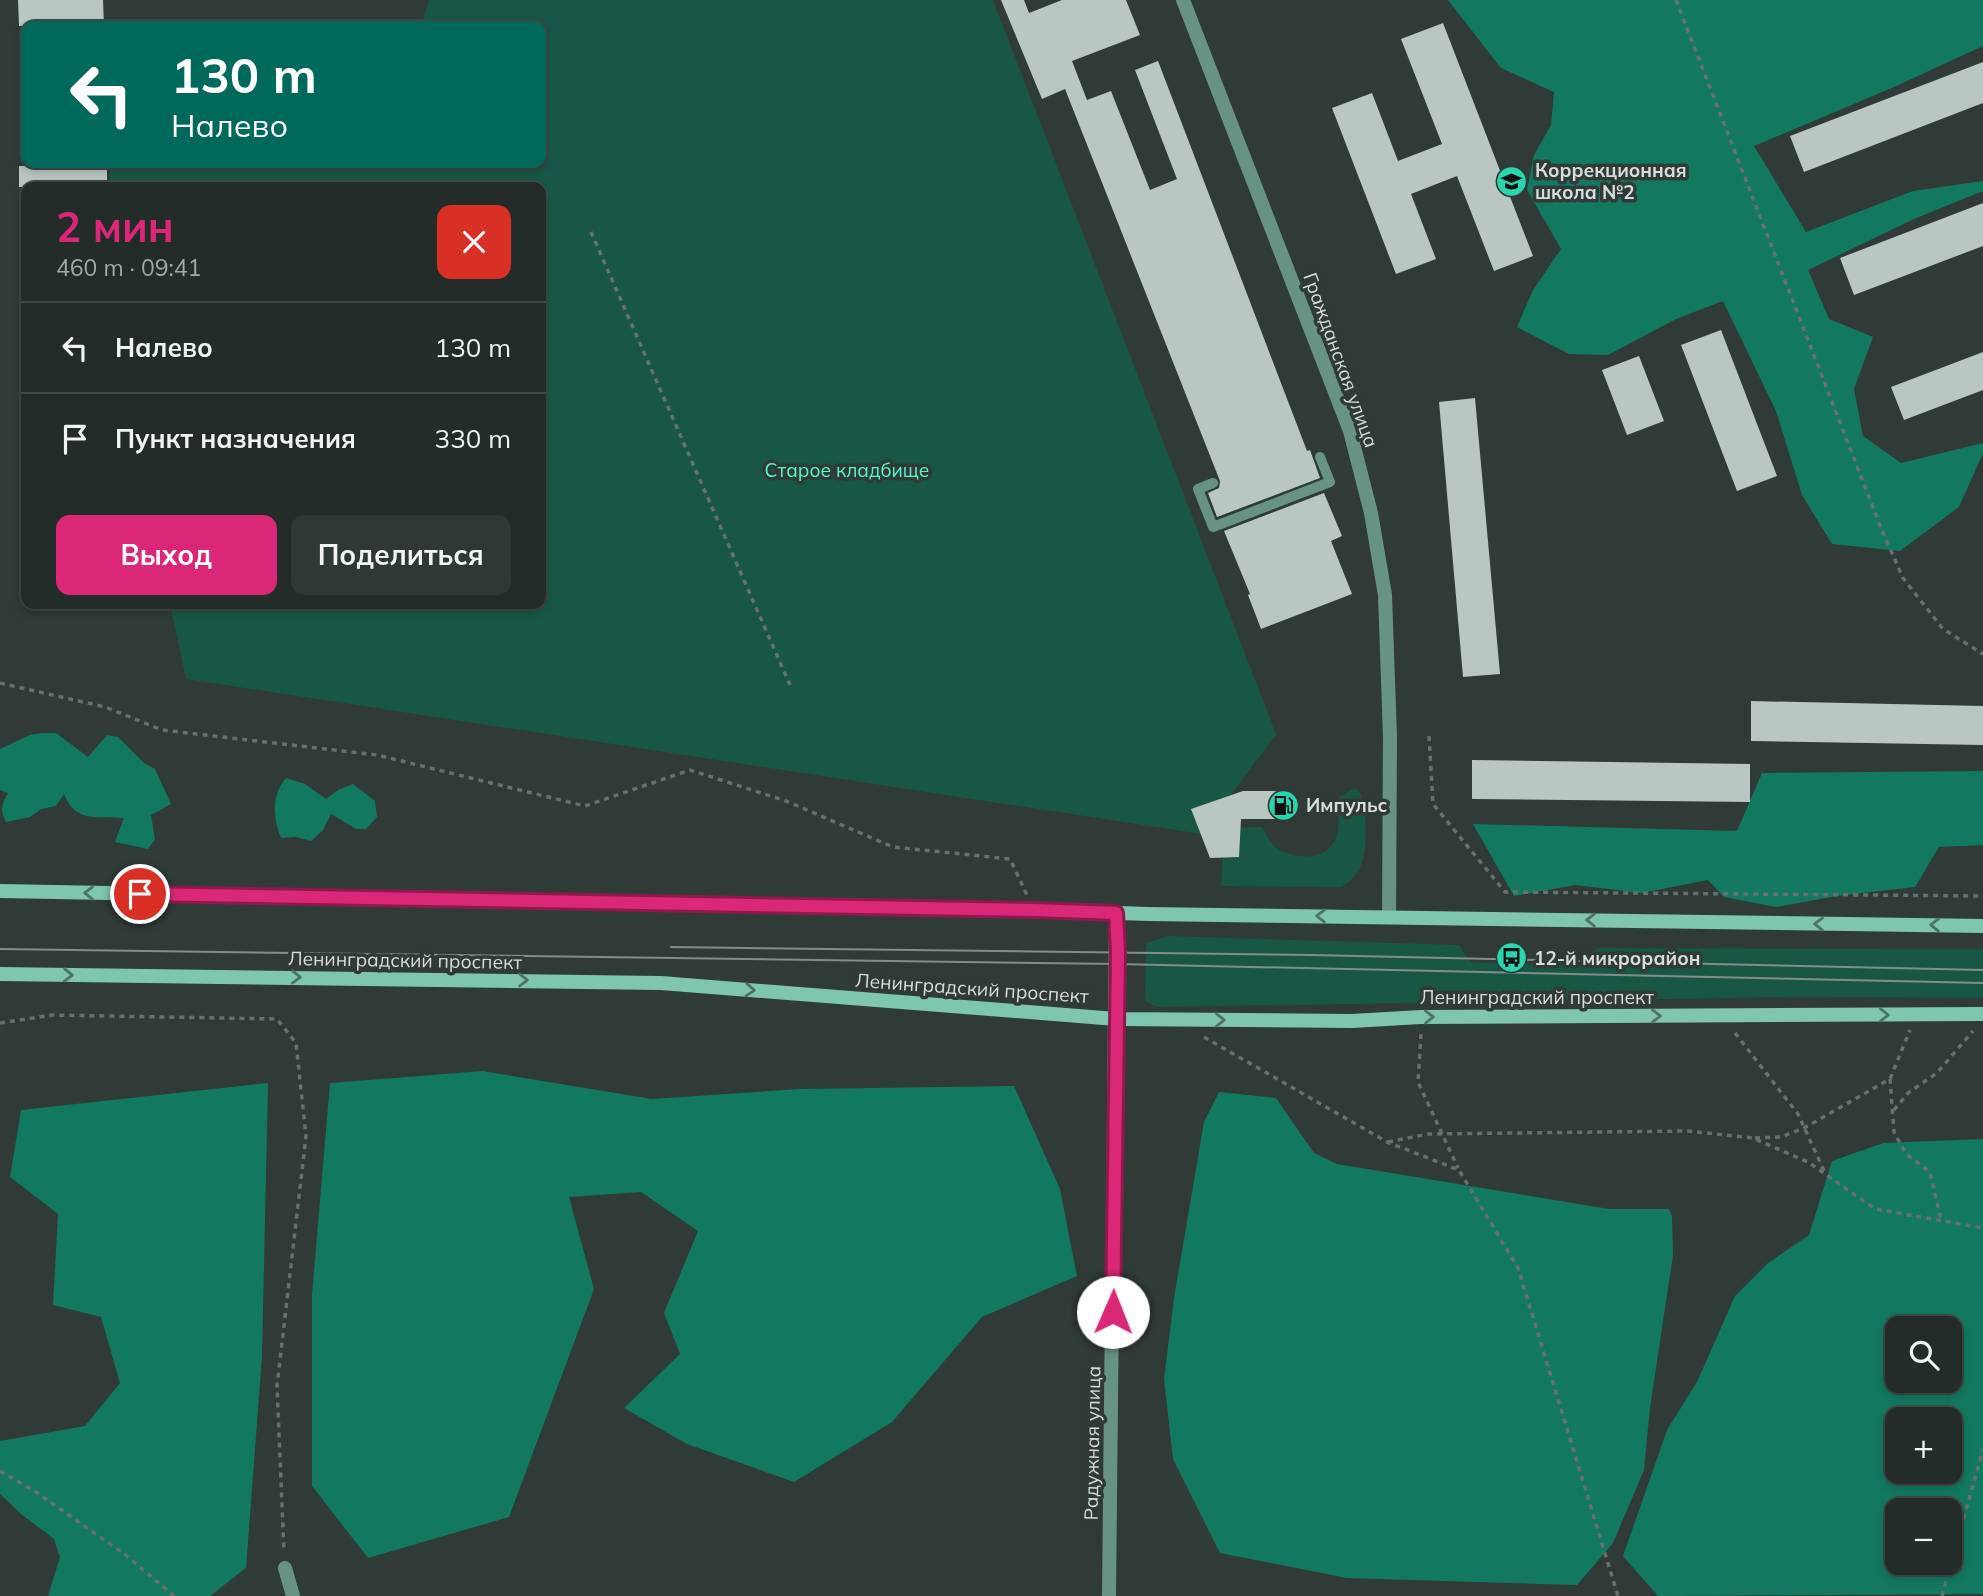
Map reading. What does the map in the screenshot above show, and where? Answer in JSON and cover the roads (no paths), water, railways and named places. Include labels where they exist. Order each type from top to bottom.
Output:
[{"type":"main road","points":[[0,891],[1116,913],[1983,926]]},
{"type":"main road","name":"Ленинградский проспект","points":[[0,974],[661,983],[1116,1019],[1981,1019]]},
{"type":"street","name":"Гражданская улица","points":[[1183,0],[1350,431],[1371,513],[1385,595],[1390,737],[1389,917]]},
{"type":"street","name":"Радужная улица","points":[[1109,1596],[1116,913]]},
{"type":"street","points":[[285,1568],[293,1596]]},
{"type":"lane","points":[[1213,484],[1198,489],[1213,527],[1329,482],[1320,457]]},
{"type":"tram line","points":[[671,947],[1311,955],[1983,970]]},
{"type":"tram line","points":[[0,949],[1117,964],[1983,983]]},
{"type":"place","name":"Коррекционная школа №2","points":[[1512,181]]},
{"type":"place","name":"Импульс","points":[[1283,805]]},
{"type":"place","name":"12-й микрорайон","points":[[1511,958]]},
{"type":"park label","name":"Старое кладбище","points":[[847,470]]}]
